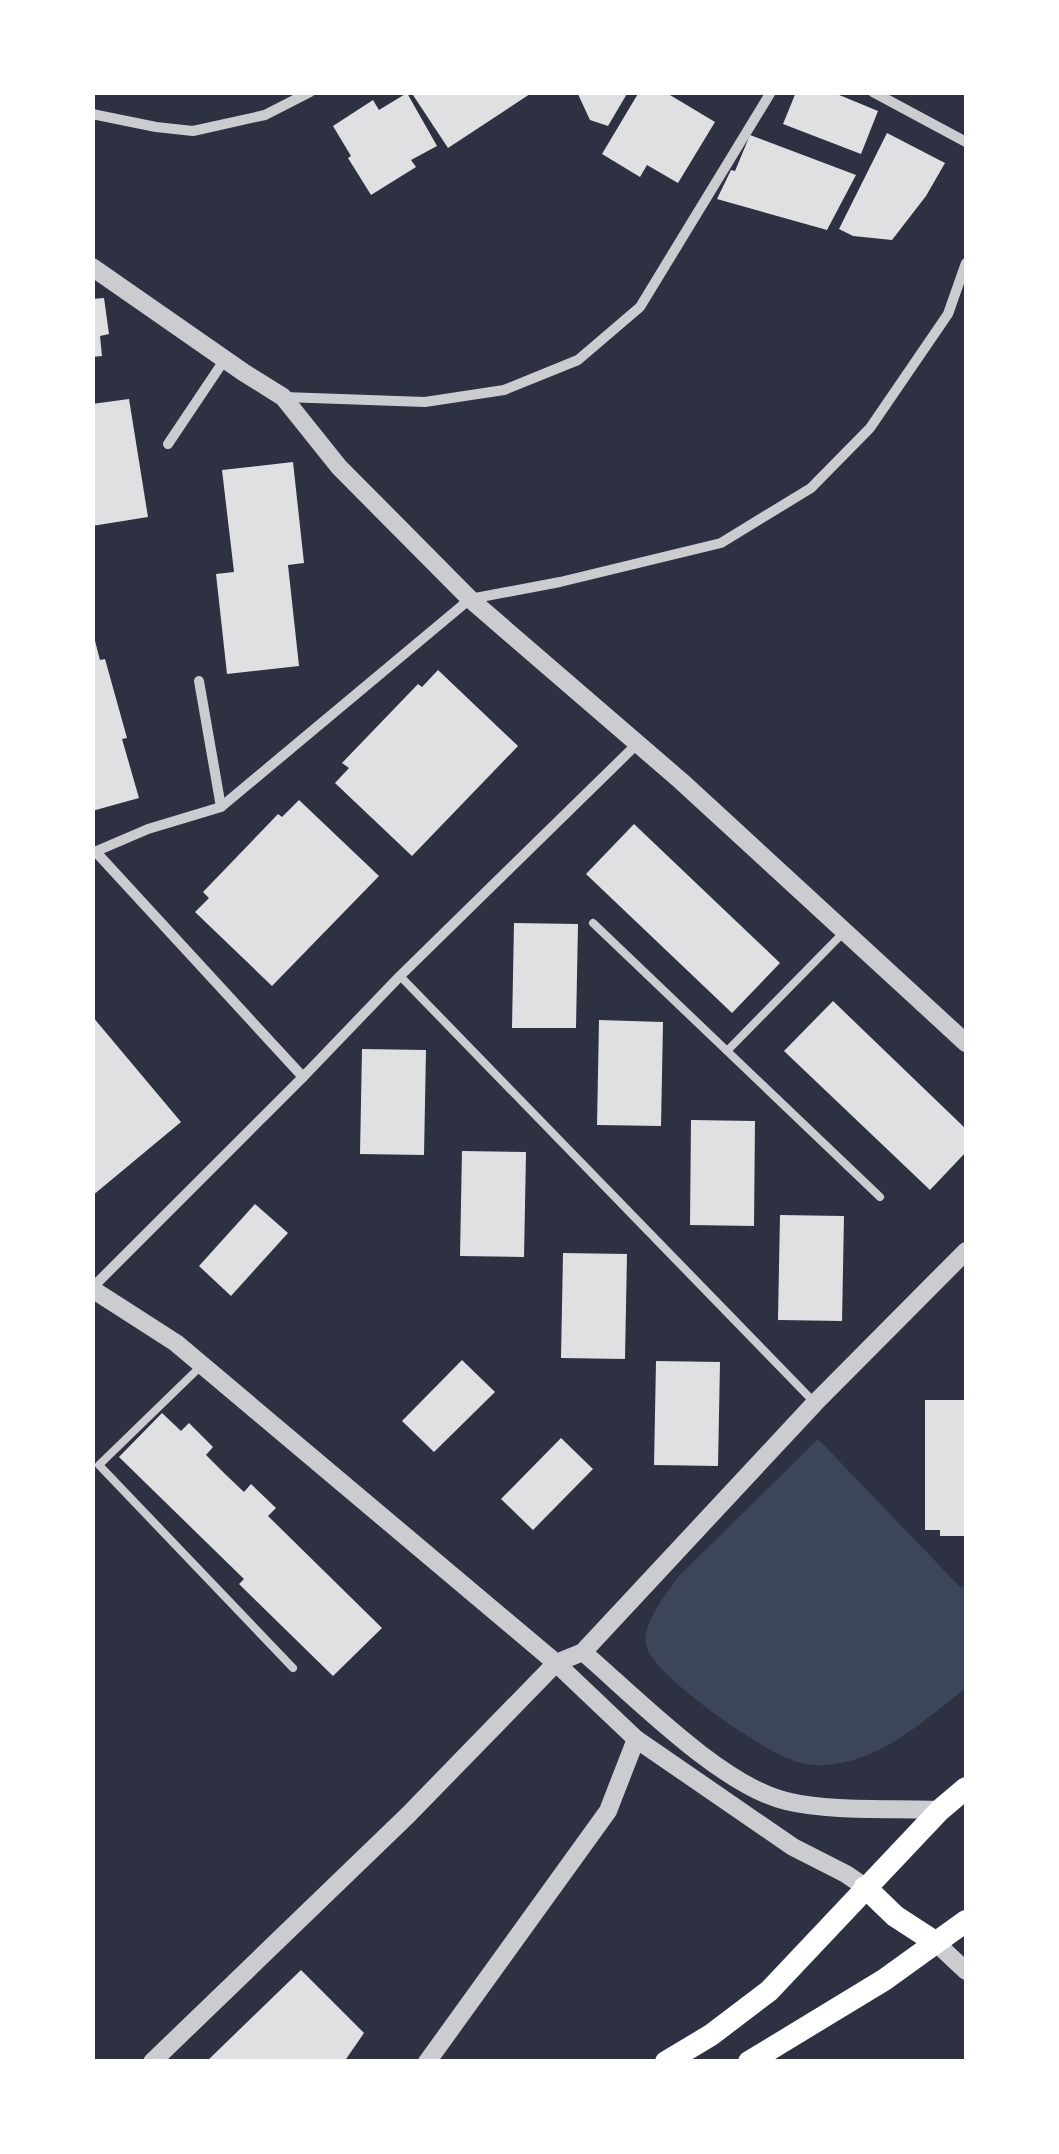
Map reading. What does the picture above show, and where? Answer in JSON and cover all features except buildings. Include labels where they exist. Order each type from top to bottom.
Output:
[{"type":"main road","points":[[666,2062],[770,1992],[865,1887],[966,1788]]},
{"type":"main road","points":[[865,1887],[895,1916],[936,1942]]},
{"type":"main road","points":[[749,2062],[884,1980],[966,1921]]},
{"type":"street","points":[[92,114],[193,131],[265,114],[310,92]]},
{"type":"street","points":[[284,397],[425,402],[504,390],[578,360],[640,308],[771,92]]},
{"type":"street","points":[[872,92],[966,142]]},
{"type":"street","points":[[303,1078],[94,852],[148,829],[221,806],[470,599],[560,582],[722,542],[811,488],[870,428],[948,314],[966,263]]},
{"type":"street","points":[[92,267],[284,397],[339,467],[470,599],[681,781],[966,1043]]},
{"type":"street","points":[[168,444],[225,359]]},
{"type":"street","points":[[199,681],[221,806]]},
{"type":"street","points":[[637,744],[400,976],[92,1289],[202,1365],[556,1663],[636,1739],[794,1847],[865,1887]]},
{"type":"street","points":[[152,2062],[408,1815],[556,1663],[583,1652],[816,1403],[966,1251]]},
{"type":"street","points":[[583,1652],[712,1762],[754,1789],[784,1801],[813,1805],[940,1810]]},
{"type":"street","points":[[427,2062],[608,1811],[636,1739]]},
{"type":"street","points":[[936,1942],[966,1971]]},
{"type":"lane","points":[[593,923],[880,1197]]},
{"type":"lane","points":[[728,1051],[845,932]]},
{"type":"lane","points":[[400,976],[816,1403]]},
{"type":"lane","points":[[202,1365],[100,1466],[294,1668]]},
{"type":"shaded area","points":[[818,1439],[961,1588],[966,1583],[966,1688],[921,1724],[871,1754],[811,1765],[774,1752],[709,1709],[667,1674],[653,1658],[645,1637],[656,1610],[678,1577]]}]
